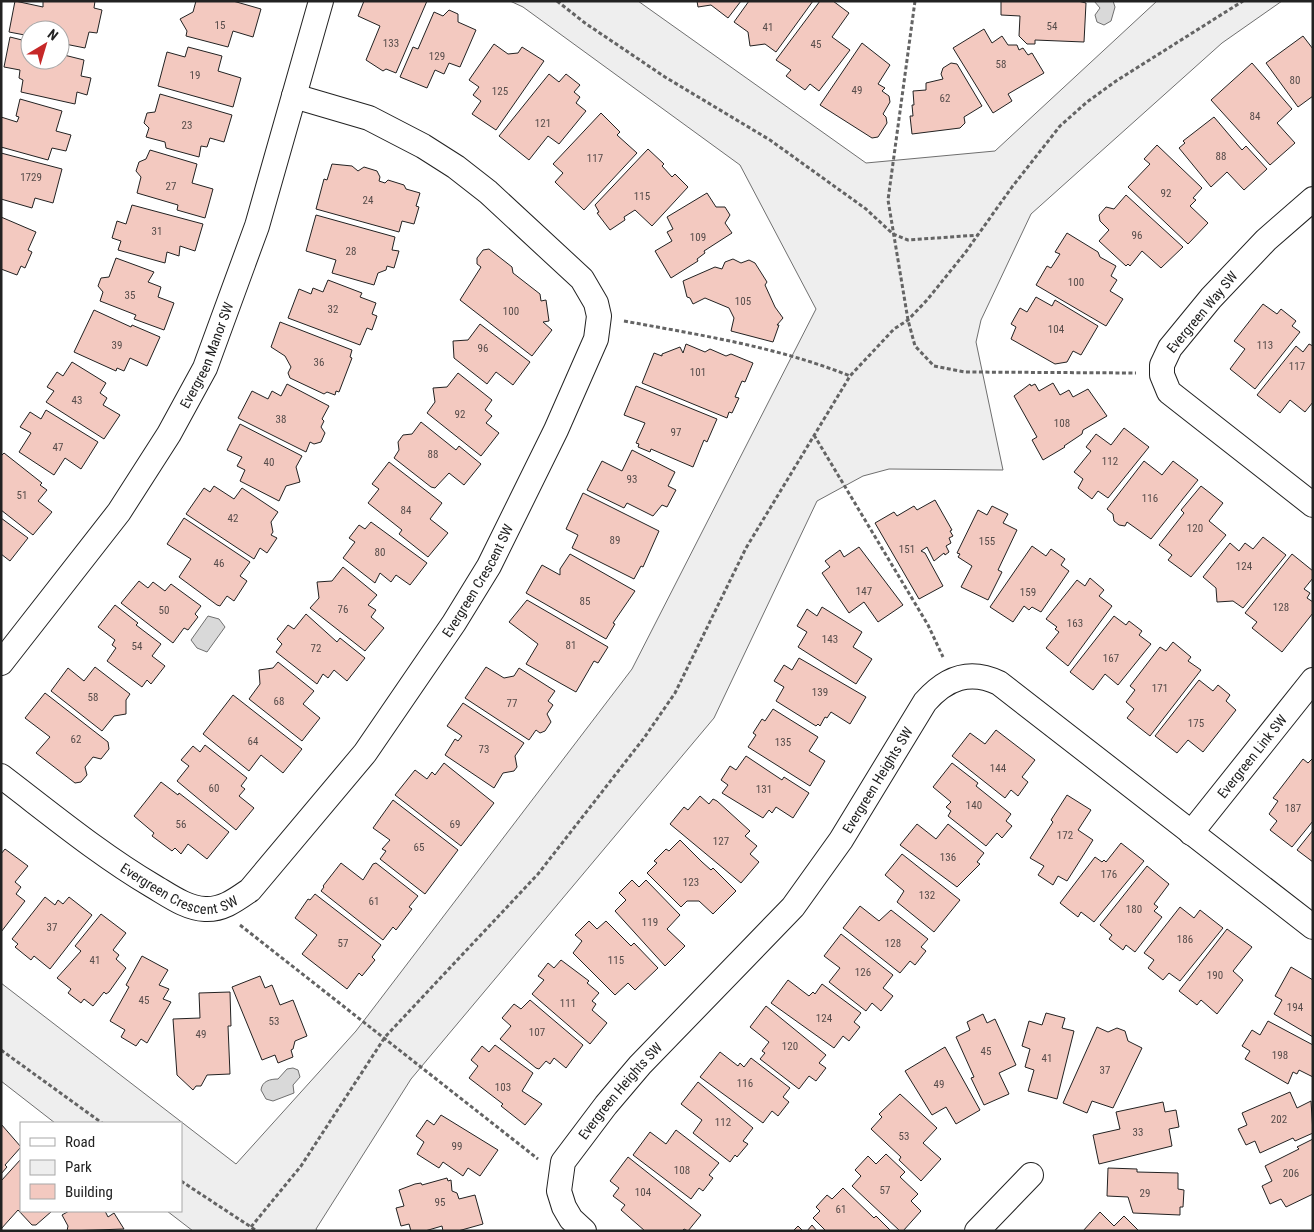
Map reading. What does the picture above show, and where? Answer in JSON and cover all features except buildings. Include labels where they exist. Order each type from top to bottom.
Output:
[{"type":"street","name":"Evergreen Manor SW","points":[[1,663],[119,512],[169,434],[206,368],[257,226],[321,1]]},
{"type":"street","name":"Evergreen Crescent SW","points":[[1,776],[114,863],[190,907],[206,909],[231,904],[250,890],[365,754],[454,623],[489,566],[556,430],[596,339],[599,316],[596,303],[582,279],[488,192],[456,167],[423,146],[369,118],[294,96]]},
{"type":"street","name":"Evergreen Way SW","points":[[1162,374],[1164,357],[1211,298],[1266,240],[1313,199]]},
{"type":"street","points":[[1162,374],[1169,392],[1313,505]]},
{"type":"street","name":"Evergreen Heights SW","points":[[584,1231],[570,1219],[559,1191],[563,1162],[634,1072],[793,906],[841,840],[925,702],[944,683],[976,675],[999,683],[1313,927]]},
{"type":"street","name":"Evergreen Link SW","points":[[1191,833],[1313,680]]},
{"type":"street","points":[[977,1231],[1031,1175]]},
{"type":"path","points":[[557,1],[657,72],[770,140],[866,209],[893,234],[908,240],[979,235]]},
{"type":"path","points":[[915,1],[888,200],[908,320],[915,346],[934,366],[965,372],[1162,374]]},
{"type":"path","points":[[251,1227],[301,1166],[385,1037],[538,874],[644,738],[676,693],[746,548],[850,376],[894,330],[908,320],[979,235],[1045,143],[1087,102],[1116,81],[1244,1]]},
{"type":"path","points":[[599,316],[783,353],[850,376]]},
{"type":"path","points":[[814,435],[928,625],[954,679]]},
{"type":"path","points":[[218,908],[560,1175]]},
{"type":"path","points":[[1,1050],[101,1122]]},
{"type":"path","points":[[182,1183],[257,1231]]},
{"type":"green space","points":[[510,1],[638,1],[866,163],[995,151],[1157,1],[1282,1],[1222,43],[1031,214],[981,320],[976,342],[1003,470],[889,469],[863,476],[817,501],[714,718],[411,1079],[316,1229],[317,1231],[193,1231],[168,1212],[182,1212],[182,1122],[236,1164],[356,1031],[632,669],[816,309],[740,165],[523,7]]},
{"type":"green space","points":[[1,983],[181,1122],[54,1122],[1,1081]]},
{"type":"shaded area","points":[[1094,1],[1113,1],[1115,7],[1111,21],[1104,25],[1097,22],[1095,15],[1100,8]]},
{"type":"shaded area","points":[[208,616],[219,619],[225,627],[207,652],[197,648],[191,640]]},
{"type":"shaded area","points":[[293,1068],[298,1070],[300,1077],[293,1085],[294,1093],[273,1101],[266,1099],[261,1090],[263,1084],[269,1080],[278,1079],[287,1069]]}]
